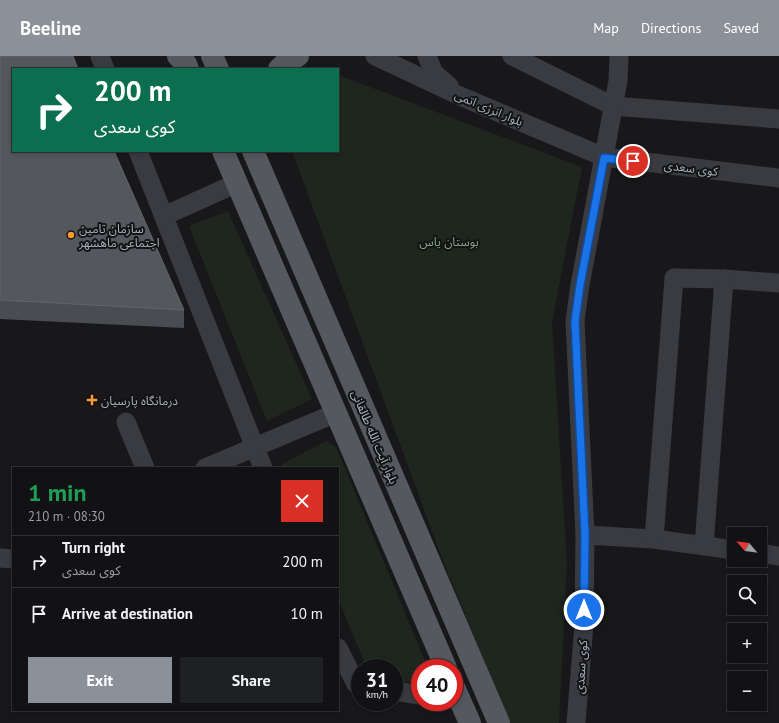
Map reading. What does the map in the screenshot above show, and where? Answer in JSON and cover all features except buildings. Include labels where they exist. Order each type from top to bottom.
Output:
[{"type":"main road","points":[[178,56],[186,64],[188,68]]},
{"type":"main road","points":[[212,56],[218,68]]},
{"type":"main road","points":[[280,68],[287,61],[298,56]]},
{"type":"main road","points":[[223,152],[442,659]]},
{"type":"main road","name":"بلوار آیت الله طالقانی","points":[[253,152],[499,723]]},
{"type":"main road","points":[[463,710],[470,723]]},
{"type":"street","points":[[100,56],[105,68]]},
{"type":"street","name":"بلوار انرژی اتمی","points":[[375,56],[460,96],[604,158]]},
{"type":"street","points":[[427,56],[434,73],[460,96]]},
{"type":"street","points":[[512,56],[613,106],[779,119]]},
{"type":"street","name":"کوی سعدی","points":[[576,723],[584,625],[585,535],[575,321],[580,285],[618,81],[619,56]]},
{"type":"street","points":[[138,152],[263,467]]},
{"type":"street","name":"کوی سعدی","points":[[604,158],[779,178]]},
{"type":"street","points":[[164,216],[237,183]]},
{"type":"street","points":[[654,538],[674,278],[779,284]]},
{"type":"street","points":[[704,546],[724,280]]},
{"type":"street","points":[[207,467],[336,413]]},
{"type":"street","points":[[126,422],[145,467]]},
{"type":"street","points":[[585,535],[654,538],[727,549]]},
{"type":"street","points":[[767,554],[779,556]]},
{"type":"street","points":[[0,558],[12,559]]},
{"type":"street","points":[[339,651],[351,683]]},
{"type":"green space","name":"بوستان یاس","points":[[339,75],[582,167],[552,322],[567,563],[559,723],[510,723],[443,561],[292,152],[339,152]]},
{"type":"green space","points":[[228,211],[312,399],[267,421],[189,226]]},
{"type":"green space","points":[[326,441],[336,447],[424,659],[411,659],[411,682],[403,682],[403,659],[363,659],[339,601],[339,467],[284,467],[282,464]]},
{"type":"place","name":"سازمان تامین اجتماعی ماهشهر","points":[[71,235]]},
{"type":"place","name":"درمانگاه پارسیان","points":[[92,400]]},
{"type":"route","points":[[584,610],[585,535],[575,321],[580,285],[604,158],[633,161]]}]
